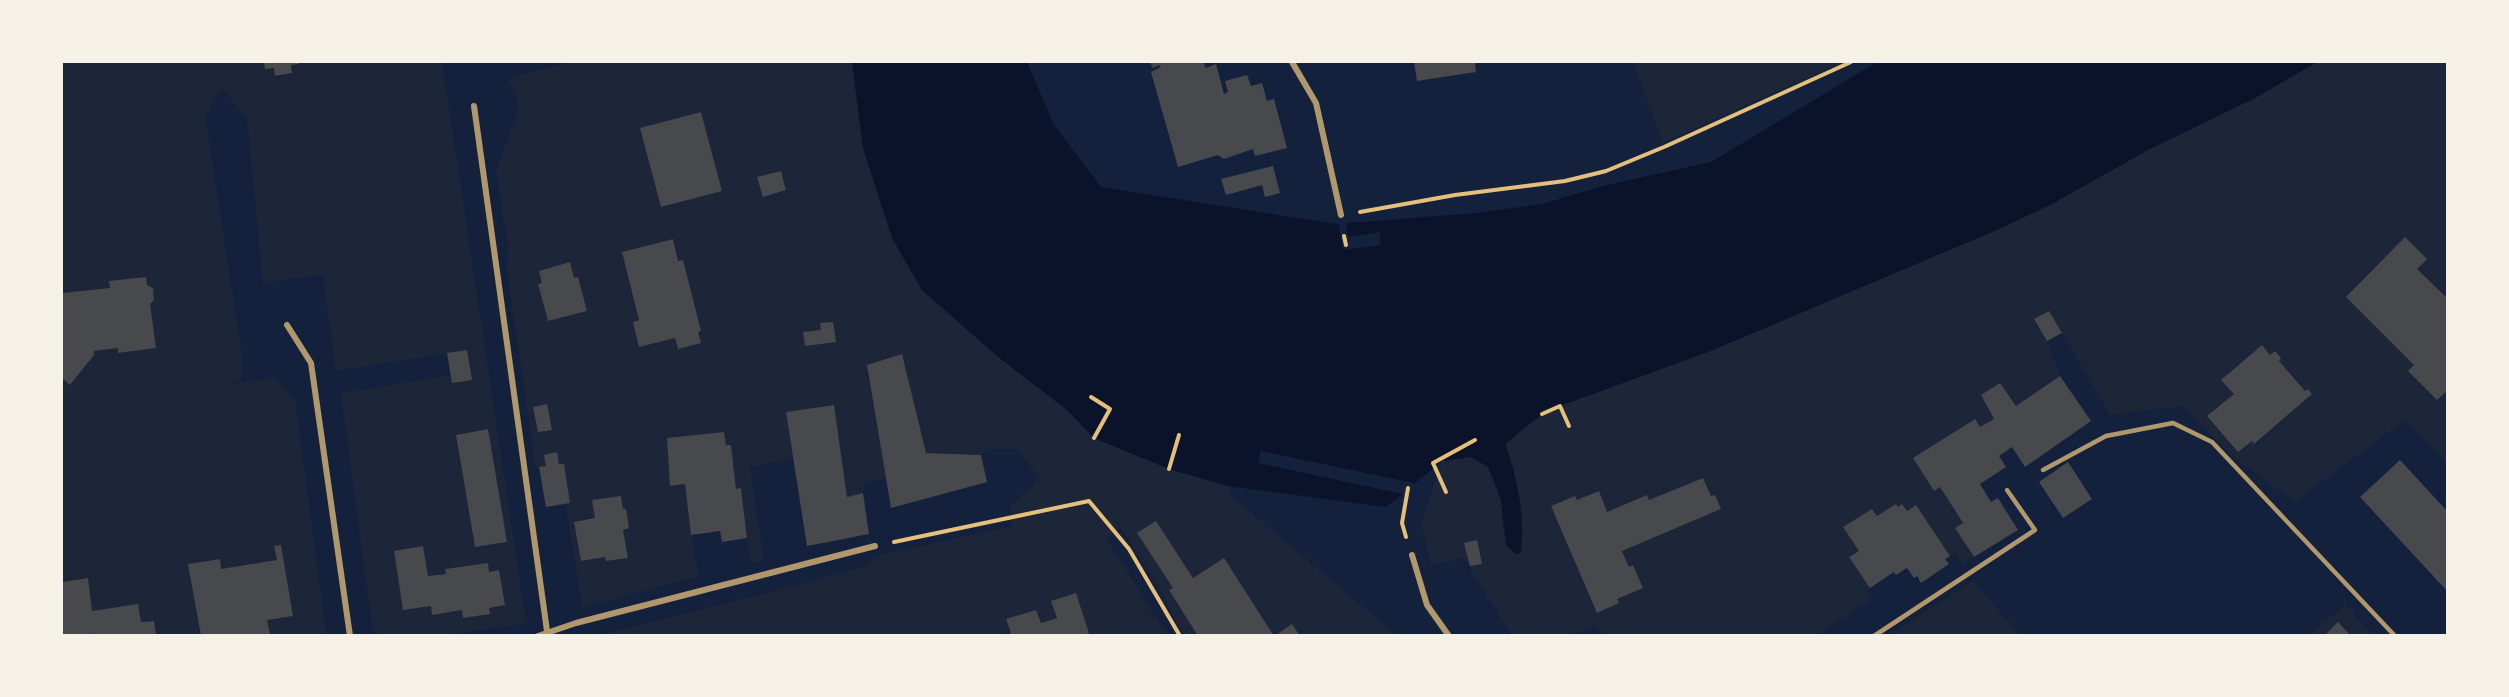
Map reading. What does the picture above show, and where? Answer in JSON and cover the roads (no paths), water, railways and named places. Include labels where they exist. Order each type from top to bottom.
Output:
[{"type":"street","points":[[1292,62],[1316,103],[1341,215]]},
{"type":"street","points":[[474,106],[547,631]]},
{"type":"street","points":[[287,326],[310,363],[350,636]]},
{"type":"street","points":[[538,636],[547,631],[875,546]]},
{"type":"street","points":[[1412,555],[1427,605],[1449,636]]},
{"type":"lane","points":[[2043,470],[2106,436],[2173,423],[2212,442],[2395,636]]},
{"type":"lane","points":[[1874,636],[2035,530],[2007,490]]}]
